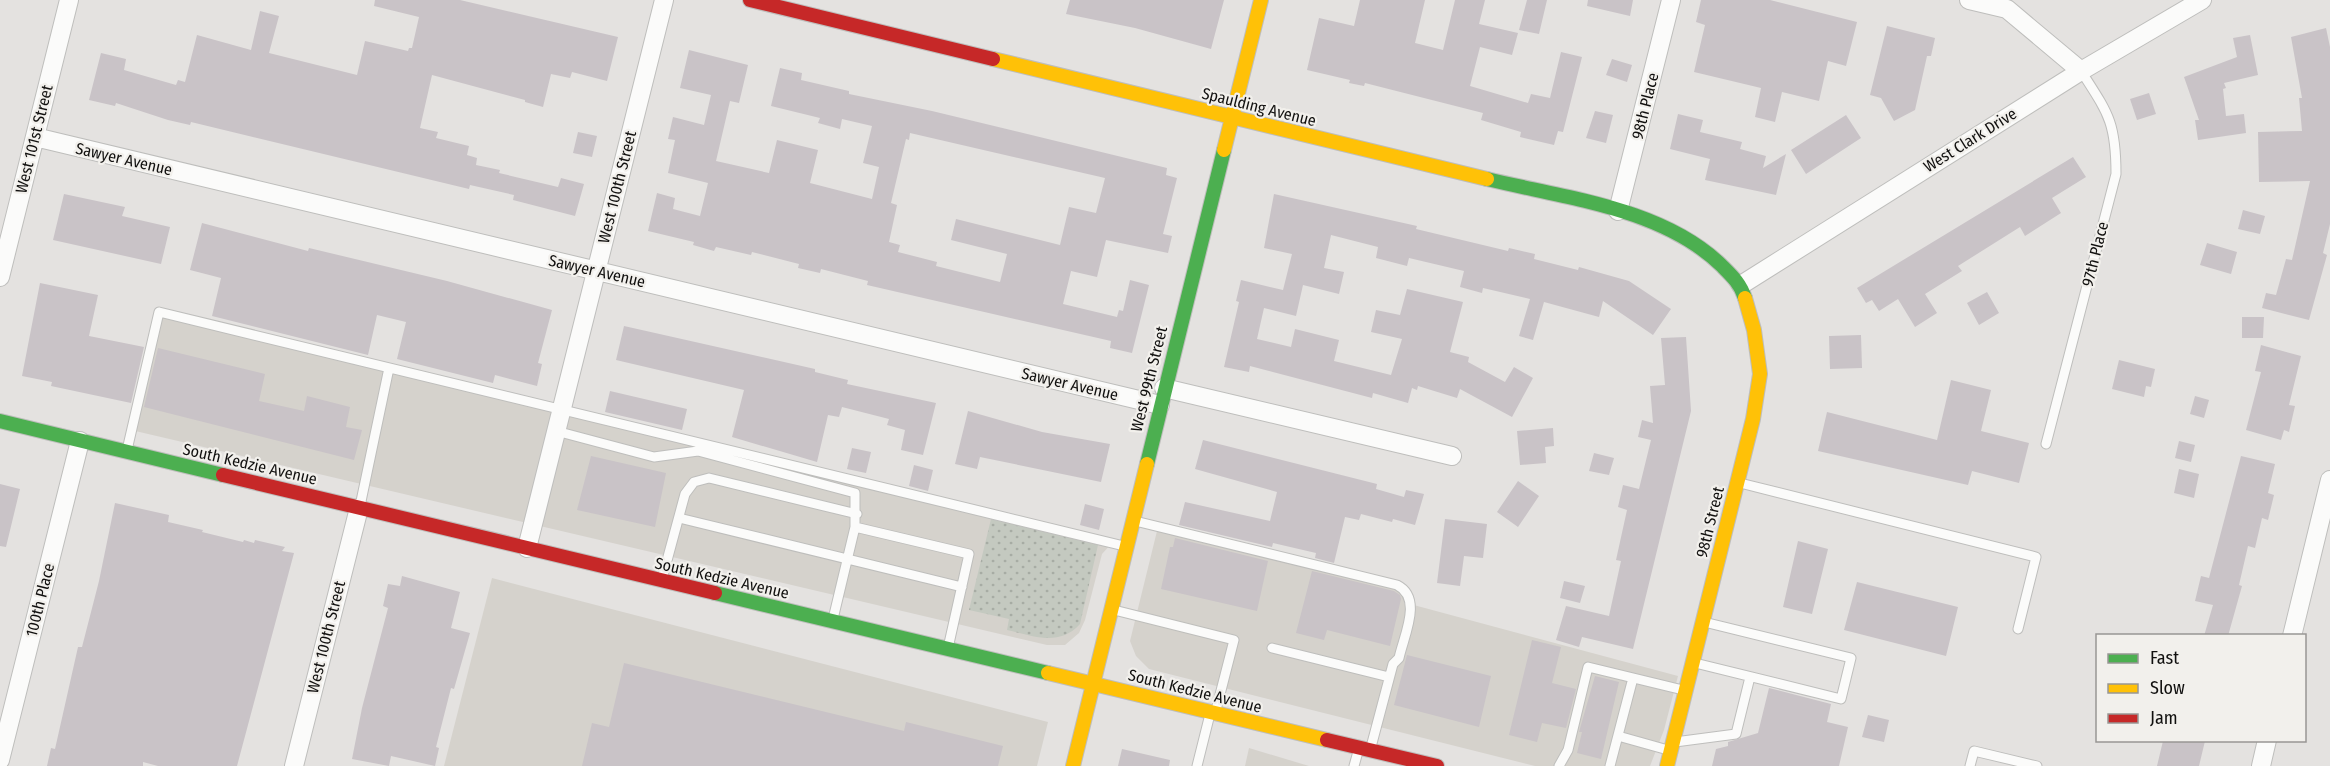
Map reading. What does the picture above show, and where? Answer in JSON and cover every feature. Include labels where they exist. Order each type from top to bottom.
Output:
[{"type":"street","name":"West 101st Street","points":[[0,277],[69,0]]},
{"type":"street","name":"West 100th Street","points":[[527,548],[664,0]]},
{"type":"street","name":"Spaulding Avenue","points":[[750,0],[1618,211],[1663,225],[1702,247],[1741,285]]},
{"type":"street","name":"West 99th Street","points":[[1073,766],[1230,117],[1261,0]]},
{"type":"street","name":"98th Place","points":[[1618,211],[1671,0]]},
{"type":"street","points":[[1969,0],[2007,9],[2081,71]]},
{"type":"street","name":"West Clark Drive","points":[[1741,285],[2081,71],[2202,0]]},
{"type":"street","name":"Sawyer Avenue","points":[[34,137],[596,271],[1162,396],[1452,456]]},
{"type":"street","name":"98th Street","points":[[1667,766],[1753,419],[1760,374],[1754,330],[1741,285]]},
{"type":"street","name":"South Kedzie Avenue","points":[[0,422],[1213,712],[1365,749],[1412,763],[1437,766]]},
{"type":"street","name":"100th Place","points":[[0,760],[80,441]]},
{"type":"street","points":[[2292,634],[2330,480]]},
{"type":"street","name":"West 100th Street","points":[[294,766],[359,508]]},
{"type":"street","points":[[2261,766],[2267,742]]},
{"type":"lane","name":"97th Place","points":[[2046,444],[2116,174],[2116,138],[2106,110],[2081,71]]},
{"type":"lane","points":[[126,452],[159,312],[1126,547]]},
{"type":"lane","points":[[359,508],[388,368]]},
{"type":"lane","points":[[556,432],[654,457],[698,451],[855,493],[857,514],[855,527],[833,621]]},
{"type":"lane","points":[[662,580],[686,494],[694,482],[709,478],[857,514]]},
{"type":"lane","points":[[1737,482],[2036,558],[2019,629]]},
{"type":"lane","points":[[679,518],[962,587]]},
{"type":"lane","points":[[1133,521],[1397,585],[1406,590],[1412,603],[1399,658],[1393,664],[1365,749],[1354,766]]},
{"type":"lane","points":[[855,527],[969,554],[948,649]]},
{"type":"lane","points":[[1112,609],[1234,640],[1197,766]]},
{"type":"lane","points":[[1693,663],[1841,699],[1851,658],[1703,622]]},
{"type":"lane","points":[[1272,648],[1389,677]]},
{"type":"lane","points":[[1559,766],[1568,750],[1588,667],[1686,691]]},
{"type":"lane","points":[[1618,736],[1672,746],[1736,734],[1750,677]]},
{"type":"lane","points":[[1610,766],[1633,678]]},
{"type":"lane","points":[[1970,766],[1974,751],[2037,766]]},
{"type":"shaded area","points":[[159,312],[1112,543],[1102,554],[1085,620],[1079,633],[1065,645],[1047,645],[131,430]]},
{"type":"shaded area","points":[[991,519],[1098,545],[1080,624],[1072,631],[1055,638],[1036,637],[1007,630],[1009,619],[969,610]]},
{"type":"shaded area","points":[[1158,527],[1397,585],[1410,604],[1678,676],[1664,730],[1650,766],[1535,766],[1149,669],[1136,656],[1130,641]]},
{"type":"shaded area","points":[[492,578],[1048,722],[1037,766],[444,766]]},
{"type":"shaded area","points":[[1249,748],[1309,766],[1245,766]]},
{"type":"building","points":[[375,0],[460,0],[618,37],[607,81],[572,72],[570,78],[551,74],[543,107],[432,75],[420,128],[438,132],[436,138],[469,146],[467,155],[477,158],[476,165],[500,170],[499,173],[558,187],[561,178],[584,184],[575,216],[513,200],[514,195],[470,185],[469,189],[191,122],[190,125],[168,120],[116,103],[115,106],[89,100],[101,53],[126,59],[124,70],[176,85],[178,80],[185,82],[197,35],[251,50],[260,11],[279,16],[269,53],[357,75],[365,41],[408,51],[412,48],[419,17],[374,6]]},
{"type":"building","points":[[1070,0],[1224,0],[1211,49],[1135,28],[1066,14]]},
{"type":"building","points":[[1360,0],[1425,0],[1415,43],[1443,50],[1455,0],[1485,0],[1479,24],[1518,33],[1512,55],[1480,47],[1470,86],[1528,103],[1531,94],[1550,98],[1561,52],[1582,57],[1563,132],[1558,131],[1554,145],[1520,137],[1521,132],[1481,120],[1483,113],[1365,83],[1364,86],[1349,83],[1350,80],[1307,70],[1319,18],[1354,26]]},
{"type":"building","points":[[1527,0],[1547,0],[1539,34],[1519,30]]},
{"type":"building","points":[[1588,0],[1633,0],[1630,16],[1587,6]]},
{"type":"building","points":[[1701,0],[1770,0],[1857,22],[1846,66],[1828,61],[1819,101],[1782,92],[1775,122],[1755,117],[1761,88],[1694,72],[1705,25],[1696,22]]},
{"type":"building","points":[[1887,26],[1935,38],[1931,56],[1927,56],[1915,110],[1894,121],[1881,98],[1870,95]]},
{"type":"building","points":[[2326,28],[2330,47],[2330,224],[2323,253],[2327,255],[2309,320],[2262,308],[2266,293],[2276,295],[2286,259],[2292,260],[2310,181],[2259,182],[2258,132],[2302,131],[2299,98],[2302,98],[2291,37]]},
{"type":"building","points":[[2250,35],[2258,75],[2224,83],[2226,88],[2223,89],[2226,116],[2244,114],[2246,133],[2198,140],[2195,120],[2199,120],[2184,77],[2237,57],[2233,38]]},
{"type":"building","points":[[689,50],[748,65],[739,103],[730,101],[716,161],[769,173],[777,140],[818,150],[810,183],[872,199],[879,167],[863,163],[872,126],[842,119],[840,129],[818,123],[820,118],[771,106],[780,68],[802,73],[801,80],[849,91],[849,94],[932,111],[1167,168],[1166,175],[1177,178],[1163,234],[1172,236],[1168,253],[1106,240],[1097,277],[1071,271],[1063,304],[1117,317],[1119,310],[1123,311],[1130,280],[1149,285],[1132,353],[1110,348],[1111,341],[867,285],[868,281],[821,269],[820,273],[798,268],[799,264],[752,252],[751,255],[716,247],[714,251],[693,245],[694,242],[648,231],[657,193],[675,198],[673,209],[700,216],[708,183],[668,173],[675,140],[668,139],[673,117],[704,125],[711,95],[680,88]],"holes":[[[910,133],[1105,178],[1096,213],[1069,207],[1060,245],[956,219],[951,240],[1007,254],[1000,282],[936,266],[937,262],[898,252],[900,245],[889,242],[897,205],[891,203],[906,139],[909,140]]]},
{"type":"building","points":[[1612,59],[1632,65],[1627,82],[1606,75]]},
{"type":"building","points":[[2149,93],[2156,114],[2137,120],[2130,99]]},
{"type":"building","points":[[1595,111],[1613,115],[1606,143],[1586,138]]},
{"type":"building","points":[[1678,114],[1703,120],[1700,132],[1742,142],[1740,149],[1766,156],[1763,168],[1786,154],[1776,195],[1705,180],[1710,159],[1670,149]]},
{"type":"building","points":[[1846,115],[1861,138],[1806,174],[1791,150]]},
{"type":"building","points":[[578,132],[597,136],[592,157],[573,153]]},
{"type":"building","points":[[2073,157],[2086,177],[2052,198],[2061,213],[2025,236],[2020,227],[1958,266],[1962,271],[1925,294],[1937,313],[1915,327],[1898,299],[1879,311],[1872,300],[1866,303],[1857,288]]},
{"type":"building","points":[[64,194],[125,207],[122,216],[170,227],[161,264],[53,240]]},
{"type":"building","points":[[1274,194],[1417,226],[1416,229],[1508,251],[1509,248],[1535,254],[1534,259],[1578,270],[1579,267],[1629,281],[1671,309],[1653,335],[1603,301],[1599,317],[1544,302],[1533,340],[1519,336],[1530,299],[1483,288],[1482,293],[1460,287],[1464,271],[1409,258],[1407,266],[1376,258],[1378,247],[1331,235],[1324,268],[1344,272],[1339,294],[1303,285],[1296,316],[1264,308],[1257,339],[1291,347],[1295,329],[1339,340],[1334,361],[1391,375],[1402,339],[1371,332],[1376,310],[1400,315],[1407,289],[1463,302],[1450,352],[1469,357],[1468,362],[1505,382],[1514,367],[1533,378],[1512,417],[1460,389],[1457,398],[1418,386],[1417,390],[1412,388],[1408,403],[1373,393],[1372,398],[1250,366],[1249,372],[1224,367],[1239,302],[1236,301],[1241,280],[1283,290],[1292,254],[1264,248]]},
{"type":"building","points":[[2243,210],[2265,216],[2260,234],[2238,229]]},
{"type":"building","points":[[202,223],[308,251],[309,248],[447,281],[552,310],[538,363],[542,364],[537,386],[495,375],[493,383],[397,359],[406,322],[377,315],[368,355],[212,316],[221,278],[190,270]]},
{"type":"building","points":[[2207,243],[2237,252],[2231,274],[2200,265]]},
{"type":"building","points":[[40,283],[98,295],[89,336],[144,347],[131,403],[51,386],[52,382],[22,376]]},
{"type":"building","points":[[1987,292],[1999,313],[1979,325],[1967,303]]},
{"type":"building","points":[[2242,317],[2264,317],[2263,338],[2242,338]]},
{"type":"building","points":[[624,326],[815,369],[815,372],[848,380],[847,384],[936,403],[923,455],[901,450],[905,430],[887,425],[889,419],[842,407],[839,417],[828,415],[817,462],[732,437],[744,390],[616,360]]},
{"type":"building","points":[[1861,335],[1862,368],[1830,369],[1829,336]]},
{"type":"building","points":[[1686,337],[1691,411],[1633,649],[1582,637],[1579,647],[1556,640],[1566,606],[1609,616],[1621,561],[1616,560],[1627,510],[1618,507],[1623,485],[1639,489],[1651,440],[1638,437],[1642,420],[1653,423],[1650,386],[1665,385],[1661,338]]},
{"type":"building","points":[[2261,345],[2301,356],[2289,405],[2295,406],[2289,432],[2284,430],[2281,440],[2246,430],[2261,372],[2255,371]]},
{"type":"building","points":[[158,348],[265,374],[259,401],[304,411],[307,396],[350,407],[346,427],[362,430],[354,460],[144,407]]},
{"type":"building","points":[[2119,360],[2155,369],[2151,387],[2146,386],[2144,397],[2112,389]]},
{"type":"building","points":[[1951,380],[1991,390],[1981,431],[2029,443],[2019,483],[1972,471],[1968,485],[1818,451],[1827,412],[1937,440]]},
{"type":"building","points":[[610,391],[687,409],[682,430],[605,412]]},
{"type":"building","points":[[2195,396],[2209,400],[2204,418],[2190,414]]},
{"type":"building","points":[[968,411],[1042,432],[1110,444],[1101,482],[980,457],[977,469],[955,464]]},
{"type":"building","points":[[1553,428],[1554,446],[1545,447],[1546,463],[1520,465],[1517,431]]},
{"type":"building","points":[[1203,440],[1377,484],[1376,489],[1404,497],[1406,490],[1424,494],[1415,525],[1361,514],[1359,520],[1345,517],[1334,563],[1315,558],[1316,553],[1273,543],[1272,547],[1179,525],[1185,502],[1270,521],[1277,492],[1195,469]]},
{"type":"building","points":[[2179,441],[2195,445],[2191,462],[2175,458]]},
{"type":"building","points":[[852,448],[871,452],[866,473],[847,469]]},
{"type":"building","points":[[1594,453],[1614,458],[1609,475],[1589,471]]},
{"type":"building","points":[[591,456],[666,473],[655,527],[577,510]]},
{"type":"building","points":[[2241,456],[2275,464],[2268,493],[2274,495],[2268,520],[2262,518],[2255,548],[2248,546],[2239,585],[2242,586],[2229,634],[2205,634],[2213,605],[2195,601],[2201,576],[2209,578]]},
{"type":"building","points":[[914,465],[933,470],[928,491],[909,486]]},
{"type":"building","points":[[2179,469],[2199,474],[2194,498],[2174,493]]},
{"type":"building","points":[[1518,481],[1539,496],[1518,527],[1497,512]]},
{"type":"building","points":[[0,484],[20,489],[6,547],[0,546]]},
{"type":"building","points":[[115,503],[169,515],[168,522],[203,530],[202,532],[243,542],[244,540],[254,543],[255,540],[285,547],[282,551],[294,553],[237,766],[158,766],[143,762],[143,766],[47,766],[51,748],[55,749],[78,647],[82,647],[99,581]]},
{"type":"building","points":[[1085,504],[1104,509],[1099,530],[1080,525]]},
{"type":"building","points":[[1445,519],[1487,524],[1483,558],[1464,556],[1460,586],[1437,583]]},
{"type":"building","points":[[1175,538],[1268,561],[1257,611],[1161,589],[1170,547],[1173,547]]},
{"type":"building","points":[[1798,541],[1828,549],[1812,614],[1783,607]]},
{"type":"building","points":[[1312,571],[1394,591],[1400,595],[1390,646],[1327,630],[1324,640],[1296,633]]},
{"type":"building","points":[[402,576],[460,592],[451,628],[470,633],[454,689],[451,688],[436,747],[439,748],[435,766],[391,756],[389,766],[352,759],[362,708],[388,608],[383,606],[388,584],[400,586]]},
{"type":"building","points":[[1564,581],[1585,586],[1580,603],[1560,598]]},
{"type":"building","points":[[1857,582],[1958,607],[1946,656],[1844,630]]},
{"type":"building","points":[[1532,640],[1561,647],[1552,683],[1576,689],[1566,728],[1542,723],[1537,742],[1509,735]]},
{"type":"building","points":[[1407,655],[1491,676],[1479,727],[1394,705]]},
{"type":"building","points":[[624,663],[904,731],[906,722],[1003,746],[998,766],[582,766],[592,723],[609,727]]},
{"type":"building","points":[[1595,676],[1619,682],[1601,759],[1577,753],[1582,732],[1579,732]]},
{"type":"building","points":[[1769,688],[1831,704],[1827,722],[1848,727],[1839,766],[1712,766],[1716,749],[1728,746],[1728,742],[1758,733]]},
{"type":"building","points":[[1868,715],[1889,720],[1884,742],[1862,737]]},
{"type":"building","points":[[2163,742],[2205,742],[2199,766],[2157,766]]},
{"type":"building","points":[[1122,749],[1170,760],[1169,766],[1118,766]]},
{"type":"traffic: fast","points":[[1147,464],[1224,150]]},
{"type":"traffic: fast","points":[[1487,179],[1611,208],[1671,230],[1697,246],[1721,265],[1738,284],[1745,298]]},
{"type":"traffic: fast","points":[[0,421],[223,475]]},
{"type":"traffic: fast","points":[[715,593],[1048,673]]},
{"type":"traffic: slow","points":[[1224,150],[1261,0]]},
{"type":"traffic: slow","points":[[993,59],[1487,179]]},
{"type":"traffic: slow","points":[[1667,766],[1753,419],[1760,374],[1754,330],[1745,298]]},
{"type":"traffic: slow","points":[[1073,766],[1147,464]]},
{"type":"traffic: slow","points":[[1048,673],[1327,740]]},
{"type":"traffic: jam","points":[[750,0],[993,59]]},
{"type":"traffic: jam","points":[[223,475],[715,593]]},
{"type":"traffic: jam","points":[[1327,740],[1437,766]]}]
